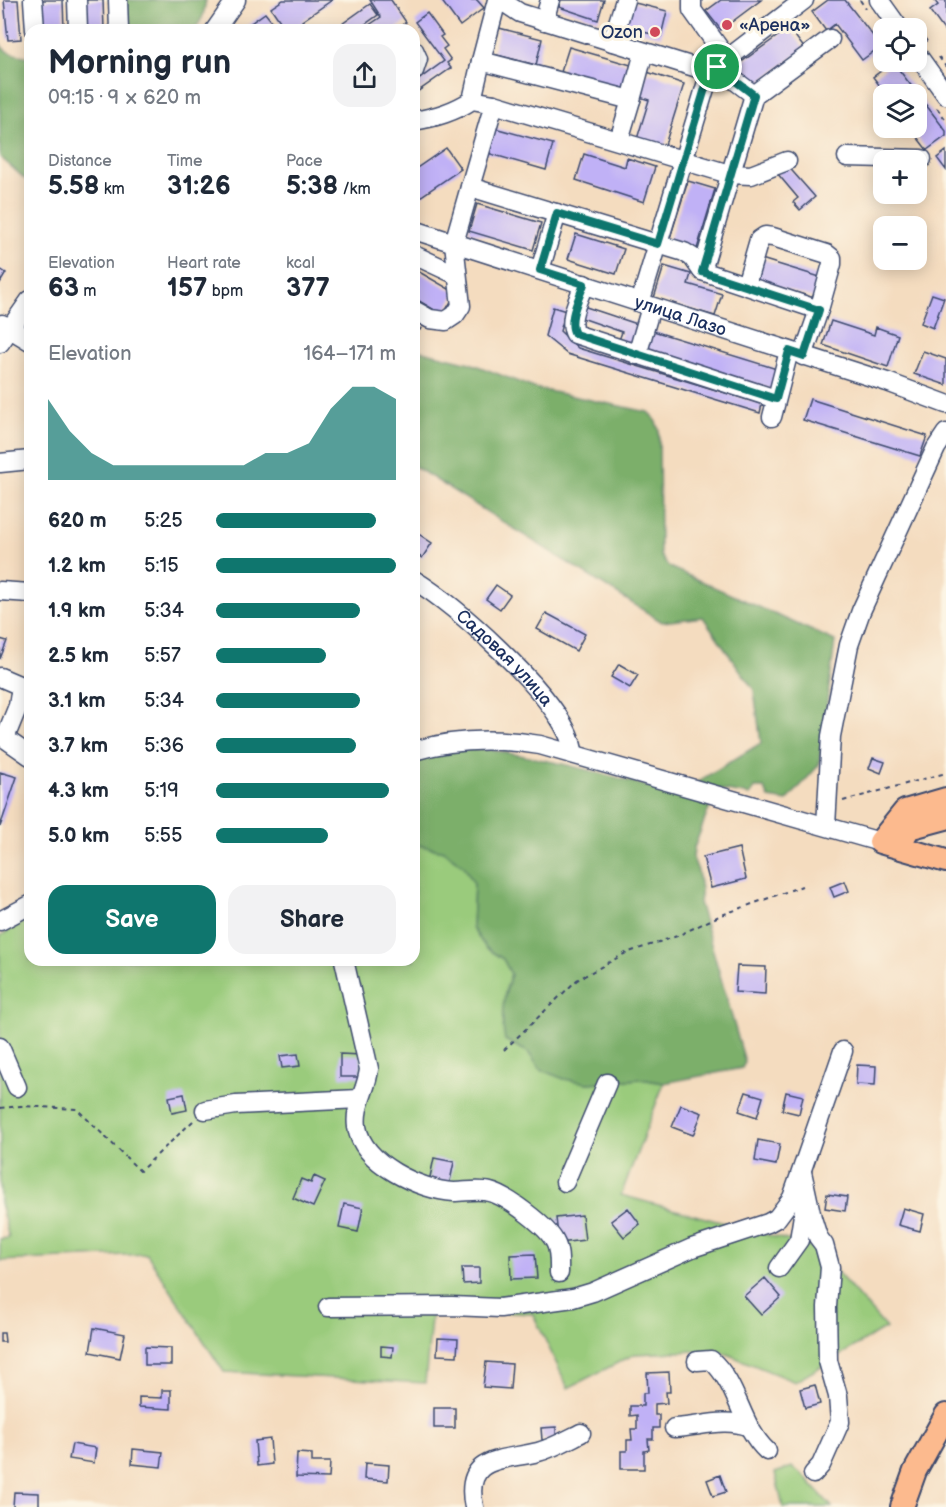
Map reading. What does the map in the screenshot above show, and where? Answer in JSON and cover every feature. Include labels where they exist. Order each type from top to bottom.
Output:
[{"type":"main road","points":[[889,845],[904,811],[946,799]]},
{"type":"main road","points":[[889,845],[909,828],[946,818]]},
{"type":"main road","points":[[889,845],[946,861]]},
{"type":"main road","points":[[902,1507],[915,1471],[946,1415]]},
{"type":"street","points":[[33,0],[35,24]]},
{"type":"street","points":[[77,0],[78,24]]},
{"type":"street","points":[[118,0],[119,24]]},
{"type":"street","points":[[219,24],[236,0]]},
{"type":"street","points":[[420,120],[459,109],[472,100],[499,0],[520,14],[645,52],[718,66]]},
{"type":"street","points":[[544,21],[550,0]]},
{"type":"street","points":[[612,42],[625,0]]},
{"type":"street","points":[[692,0],[692,10],[718,66],[754,95]]},
{"type":"street","points":[[637,355],[658,244],[684,160],[718,66],[780,7],[804,0]]},
{"type":"street","points":[[879,0],[898,18]]},
{"type":"street","points":[[702,272],[754,95],[830,39]]},
{"type":"street","points":[[620,140],[645,52]]},
{"type":"street","points":[[927,56],[946,94]]},
{"type":"street","points":[[481,61],[631,100]]},
{"type":"street","points":[[472,100],[494,104],[620,140],[729,174],[751,175],[787,161]]},
{"type":"street","points":[[420,313],[430,319],[446,321],[455,315],[461,306],[454,243],[494,104]]},
{"type":"street","points":[[847,157],[873,158]]},
{"type":"street","points":[[470,188],[684,252],[692,257],[702,272],[819,310]]},
{"type":"street","points":[[540,270],[557,213]]},
{"type":"street","name":"улица Лазо","points":[[420,232],[796,353],[946,404]]},
{"type":"street","points":[[584,284],[572,321],[575,334],[637,355],[774,408],[796,353],[819,310],[832,258],[827,254],[765,236],[759,240],[746,285]]},
{"type":"street","points":[[420,258],[457,275]]},
{"type":"street","points":[[24,307],[3,332],[24,339]]},
{"type":"street","points":[[826,826],[831,736],[849,645],[861,611],[936,448],[946,433]]},
{"type":"street","points":[[0,463],[24,461]]},
{"type":"street","name":"Садовая улица","points":[[420,584],[464,618],[526,678],[568,733],[574,754]]},
{"type":"street","points":[[0,591],[24,592]]},
{"type":"street","points":[[0,677],[21,686],[18,706],[3,737],[24,752]]},
{"type":"street","points":[[420,750],[477,739],[516,741],[574,754],[889,845]]},
{"type":"street","points":[[0,921],[24,908]]},
{"type":"street","points":[[345,966],[369,1069],[368,1079],[356,1112],[361,1139],[368,1151],[398,1174],[421,1185],[454,1192],[482,1190],[507,1199],[548,1233],[555,1242],[560,1273]]},
{"type":"street","points":[[0,1047],[17,1087]]},
{"type":"street","points":[[328,1307],[500,1308],[573,1298],[592,1292],[692,1248],[768,1223],[787,1207],[792,1198],[843,1051]]},
{"type":"street","points":[[565,1182],[607,1083]]},
{"type":"street","points":[[205,1110],[246,1104],[359,1098]]},
{"type":"street","points":[[802,1171],[818,1237],[825,1245],[830,1267],[827,1307],[828,1360],[838,1396],[840,1422],[821,1465],[813,1474]]},
{"type":"street","points":[[779,1268],[800,1240],[806,1195]]},
{"type":"street","points":[[697,1361],[711,1360],[721,1369],[756,1441],[767,1451]]},
{"type":"street","points":[[674,1428],[729,1422],[750,1427]]},
{"type":"street","points":[[474,1507],[472,1485],[475,1474],[481,1467],[492,1461],[538,1452],[581,1433]]},
{"type":"path","points":[[938,56],[946,65]]},
{"type":"path","points":[[826,805],[946,773]]},
{"type":"path","points":[[504,1050],[577,980],[626,952],[677,936],[719,916],[802,886]]},
{"type":"path","points":[[0,1108],[21,1106],[77,1109],[140,1171],[205,1110]]},
{"type":"green space","points":[[125,0],[206,0],[203,16],[198,24],[125,24]]},
{"type":"green space","points":[[0,42],[8,52],[24,56],[24,178],[0,157]]},
{"type":"green space","points":[[420,350],[470,363],[534,388],[648,412],[655,419],[659,430],[660,555],[669,567],[835,641],[819,765],[787,801],[769,798],[764,788],[755,788],[750,795],[721,790],[697,782],[761,743],[754,690],[703,617],[662,622],[420,470]]},
{"type":"green space","points":[[485,749],[542,759],[654,788],[710,806],[694,848],[693,858],[701,890],[699,902],[745,1062],[742,1068],[664,1083],[641,1079],[588,1083],[564,1079],[541,1070],[528,1052],[505,1040],[503,1007],[511,974],[503,959],[486,948],[472,928],[474,884],[464,866],[444,851],[420,845],[420,758],[451,750]]},
{"type":"green space","points":[[420,845],[444,851],[464,866],[474,884],[472,928],[486,948],[503,959],[511,974],[505,992],[505,1040],[528,1052],[541,1070],[588,1083],[641,1079],[664,1083],[621,1195],[816,1248],[886,1328],[795,1382],[717,1350],[635,1354],[568,1388],[533,1314],[432,1308],[425,1383],[224,1372],[147,1254],[0,1261],[0,1239],[9,1238],[0,1202],[0,936],[24,922],[24,966],[420,966]]},
{"type":"green space","points":[[792,1467],[805,1477],[832,1507],[783,1507],[775,1473]]},
{"type":"building","points":[[4,0],[18,0],[21,39],[8,40]]},
{"type":"building","points":[[37,0],[63,0],[64,24],[39,24]]},
{"type":"building","points":[[84,0],[103,0],[104,24],[85,24]]},
{"type":"building","points":[[283,0],[332,0],[302,21],[304,24],[282,24],[271,8]]},
{"type":"building","points":[[370,0],[391,0],[406,22],[403,24],[371,24],[381,17]]},
{"type":"building","points":[[441,0],[477,0],[484,8],[460,26]]},
{"type":"building","points":[[561,0],[604,0],[598,20],[559,7]]},
{"type":"building","points":[[721,0],[761,0],[721,30],[706,11]]},
{"type":"building","points":[[828,0],[845,0],[873,36],[873,52],[862,60],[835,24],[826,31],[812,12]]},
{"type":"building","points":[[934,0],[946,0],[946,33],[930,11],[938,5]]},
{"type":"building","points":[[627,1],[667,11],[661,36],[621,27]]},
{"type":"building","points":[[370,4],[378,15],[365,24],[342,24]]},
{"type":"building","points":[[265,13],[273,23],[272,24],[249,24]]},
{"type":"building","points":[[427,13],[443,35],[440,37],[447,46],[443,49],[451,60],[447,63],[451,68],[420,90],[420,79],[444,61],[420,29],[420,24],[415,22]]},
{"type":"building","points":[[499,28],[542,39],[536,65],[493,54]]},
{"type":"building","points":[[789,28],[805,49],[752,87],[736,66]]},
{"type":"building","points":[[569,47],[631,65],[624,91],[561,72]]},
{"type":"building","points":[[647,72],[684,84],[664,148],[637,139],[649,100],[640,97]]},
{"type":"building","points":[[880,72],[901,72],[910,84],[878,84],[873,77]]},
{"type":"building","points":[[927,106],[946,131],[946,136],[927,150],[918,138],[927,138]]},
{"type":"building","points":[[491,127],[553,144],[546,170],[484,152]]},
{"type":"building","points":[[446,148],[461,169],[420,197],[420,166]]},
{"type":"building","points":[[946,151],[946,170],[937,158]]},
{"type":"building","points":[[584,154],[625,167],[627,158],[655,167],[644,202],[576,180]]},
{"type":"building","points":[[786,164],[815,197],[800,210],[793,202],[798,198],[777,173]]},
{"type":"building","points":[[688,181],[715,189],[697,249],[669,241]]},
{"type":"building","points":[[477,204],[541,223],[533,250],[469,231]]},
{"type":"building","points":[[576,234],[624,249],[616,274],[568,259]]},
{"type":"building","points":[[758,258],[820,277],[814,298],[752,279]]},
{"type":"building","points":[[664,266],[691,274],[688,284],[722,294],[715,316],[654,298]]},
{"type":"building","points":[[0,269],[6,273],[0,283]]},
{"type":"building","points":[[420,272],[456,293],[443,315],[420,302]]},
{"type":"building","points":[[932,294],[944,298],[933,328],[921,323]]},
{"type":"building","points":[[580,305],[640,325],[632,348],[618,343],[622,332],[576,316]]},
{"type":"building","points":[[553,307],[566,311],[560,331],[578,348],[762,404],[760,413],[567,354],[545,336]]},
{"type":"building","points":[[420,316],[426,319],[420,330]]},
{"type":"building","points":[[831,321],[874,335],[876,327],[898,335],[888,367],[823,345]]},
{"type":"building","points":[[650,330],[780,370],[774,390],[644,350]]},
{"type":"building","points":[[923,351],[946,359],[946,385],[914,374]]},
{"type":"building","points":[[810,399],[927,436],[920,456],[803,420]]},
{"type":"building","points":[[420,535],[432,543],[422,558],[420,557]]},
{"type":"building","points":[[496,585],[510,595],[500,609],[486,599]]},
{"type":"building","points":[[546,613],[585,634],[576,651],[537,629]]},
{"type":"building","points":[[0,639],[7,641],[0,659]]},
{"type":"building","points":[[619,664],[638,675],[630,688],[611,677]]},
{"type":"building","points":[[873,758],[885,762],[881,773],[869,768]]},
{"type":"building","points":[[0,772],[17,777],[0,827]]},
{"type":"building","points":[[739,848],[746,879],[711,888],[703,857]]},
{"type":"building","points":[[845,881],[849,891],[834,897],[830,887]]},
{"type":"building","points":[[737,966],[766,967],[765,994],[735,992]]},
{"type":"building","points":[[298,1054],[300,1066],[282,1068],[280,1056]]},
{"type":"building","points":[[340,1054],[361,1055],[361,1077],[340,1077]]},
{"type":"building","points":[[857,1065],[876,1066],[875,1085],[856,1084]]},
{"type":"building","points":[[746,1092],[763,1097],[757,1117],[739,1111]]},
{"type":"building","points":[[786,1092],[803,1096],[799,1114],[782,1110]]},
{"type":"building","points":[[184,1094],[187,1110],[172,1113],[169,1097]]},
{"type":"building","points":[[681,1105],[702,1113],[693,1135],[672,1127]]},
{"type":"building","points":[[758,1140],[780,1144],[776,1165],[755,1161]]},
{"type":"building","points":[[434,1158],[454,1162],[449,1186],[429,1182]]},
{"type":"building","points":[[314,1176],[325,1181],[313,1207],[293,1198],[301,1179],[311,1183]]},
{"type":"building","points":[[827,1194],[847,1197],[845,1211],[825,1208]]},
{"type":"building","points":[[344,1204],[363,1208],[358,1232],[339,1228]]},
{"type":"building","points":[[628,1208],[640,1224],[624,1237],[611,1221]]},
{"type":"building","points":[[903,1208],[924,1214],[920,1231],[898,1225]]},
{"type":"building","points":[[582,1215],[585,1240],[559,1243],[556,1218]]},
{"type":"building","points":[[535,1254],[537,1278],[511,1279],[510,1255]]},
{"type":"building","points":[[462,1268],[479,1268],[479,1283],[463,1284]]},
{"type":"building","points":[[765,1278],[781,1297],[761,1315],[744,1296]]},
{"type":"building","points":[[94,1328],[125,1334],[120,1358],[90,1352]]},
{"type":"building","points":[[0,1333],[4,1333],[5,1342],[0,1342]]},
{"type":"building","points":[[438,1338],[458,1339],[457,1356],[437,1355]]},
{"type":"building","points":[[381,1346],[393,1347],[392,1357],[381,1356]]},
{"type":"building","points":[[145,1347],[171,1348],[171,1365],[145,1365]]},
{"type":"building","points":[[486,1362],[512,1364],[510,1389],[483,1387]]},
{"type":"building","points":[[669,1372],[670,1392],[666,1392],[667,1403],[655,1404],[655,1415],[659,1415],[659,1428],[653,1428],[653,1439],[648,1439],[649,1450],[644,1451],[644,1469],[621,1469],[621,1451],[627,1451],[627,1440],[632,1440],[631,1429],[637,1429],[637,1415],[630,1416],[630,1406],[643,1406],[643,1393],[648,1393],[647,1373]]},
{"type":"building","points":[[815,1385],[820,1404],[805,1408],[800,1389]]},
{"type":"building","points":[[162,1390],[171,1390],[171,1409],[139,1407],[139,1397],[162,1398]]},
{"type":"building","points":[[434,1408],[455,1408],[455,1428],[434,1428]]},
{"type":"building","points":[[556,1427],[556,1439],[542,1440],[541,1428]]},
{"type":"building","points":[[270,1439],[272,1464],[257,1466],[255,1441]]},
{"type":"building","points":[[72,1444],[96,1448],[94,1463],[69,1459]]},
{"type":"building","points":[[133,1449],[163,1452],[161,1467],[132,1464]]},
{"type":"building","points":[[297,1453],[312,1454],[312,1462],[330,1462],[329,1478],[296,1477]]},
{"type":"building","points":[[365,1463],[389,1465],[388,1481],[364,1479]]},
{"type":"building","points":[[720,1475],[726,1492],[713,1496],[707,1480]]},
{"type":"building","points":[[14,1492],[39,1493],[39,1507],[13,1507]]},
{"type":"place","name":"«Арена»","points":[[727,25]]},
{"type":"place","name":"Ozon","points":[[655,32]]},
{"type":"route","points":[[717,67],[754,95],[702,272],[739,282],[819,310],[804,356],[789,351],[776,399],[575,334],[572,321],[584,284],[540,270],[557,213],[658,244],[710,72],[717,67]]}]
